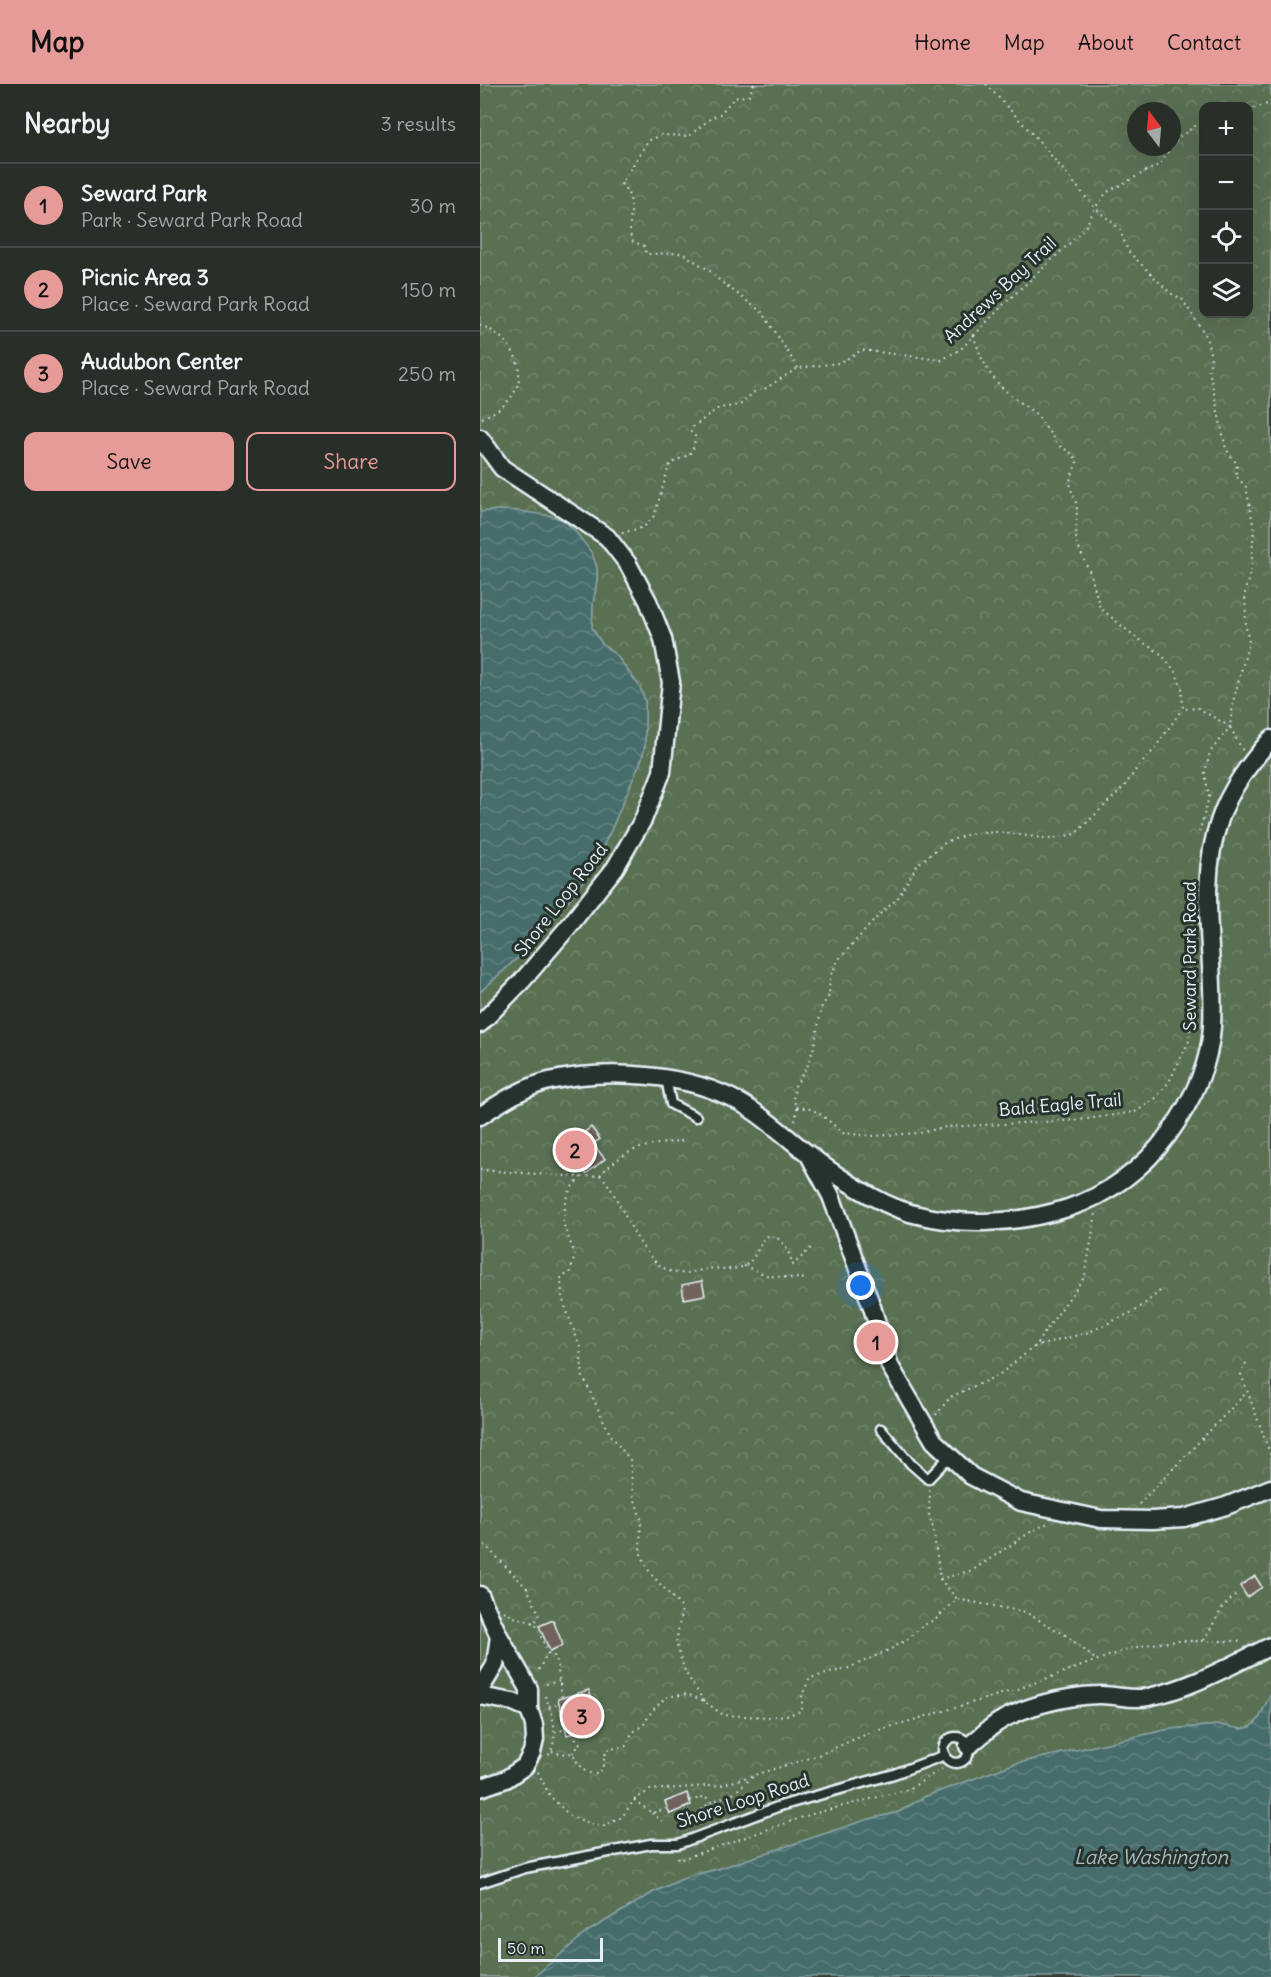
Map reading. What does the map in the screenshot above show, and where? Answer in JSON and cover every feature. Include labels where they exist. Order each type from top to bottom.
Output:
[{"type":"street","name":"Shore Loop Road","points":[[480,438],[502,468],[607,537],[628,564],[648,601],[663,639],[671,682],[662,772],[643,820],[615,868],[522,981],[480,1024]]},
{"type":"street","name":"Seward Park Road","points":[[480,1116],[503,1101],[547,1082],[604,1074],[666,1078],[716,1091],[741,1103],[785,1133],[808,1154],[870,1196],[909,1212],[965,1222],[1015,1220],[1071,1208],[1121,1181],[1146,1161],[1180,1119],[1202,1077],[1212,1027],[1207,896],[1210,863],[1220,820],[1236,785],[1249,764],[1271,739]]},
{"type":"street","name":"Seward Park Road","points":[[808,1154],[831,1196],[872,1307],[890,1366],[934,1442],[971,1476],[1020,1502],[1101,1519],[1184,1518],[1226,1506],[1271,1488]]},
{"type":"street","points":[[480,1595],[529,1689],[529,1709],[535,1739],[525,1766],[506,1779],[480,1788]]},
{"type":"street","points":[[480,1687],[495,1665],[500,1636]]},
{"type":"street","name":"Shore Loop Road","points":[[973,1743],[997,1723],[1014,1714],[1065,1699],[1101,1695],[1145,1698],[1175,1690],[1205,1678],[1271,1646]]},
{"type":"street","points":[[480,1696],[513,1702],[529,1709]]},
{"type":"lane","points":[[666,1078],[671,1104],[696,1118]]},
{"type":"lane","points":[[881,1429],[910,1464],[928,1479],[950,1456]]},
{"type":"lane","name":"Shore Loop Road","points":[[952,1738],[960,1738],[973,1743],[969,1754],[961,1762],[953,1762],[945,1755],[945,1743],[952,1738]]},
{"type":"lane","name":"Shore Loop Road","points":[[480,1883],[525,1868],[651,1844],[678,1844],[780,1806],[894,1774],[945,1755]]},
{"type":"path","points":[[754,84],[749,95],[734,98],[720,114],[711,118],[689,136],[661,135],[648,141],[621,184],[628,191],[630,200],[632,218],[628,230],[632,241],[644,246],[646,254],[682,253],[709,270],[763,313],[798,368]]},
{"type":"path","points":[[986,84],[1039,141],[1095,208],[1119,228],[1128,251],[1170,293],[1182,299],[1206,336],[1211,357],[1209,370],[1226,449],[1237,464],[1236,476],[1246,487],[1254,528],[1251,570],[1245,591],[1246,628],[1249,642],[1233,702],[1230,727],[1210,753],[1205,773],[1209,797],[1197,840]]},
{"type":"path","points":[[1253,108],[1271,103]]},
{"type":"path","name":"Andrews Bay Trail","points":[[1181,136],[1199,123]]},
{"type":"path","name":"Andrews Bay Trail","points":[[607,537],[644,527],[654,516],[669,466],[693,451],[695,446],[695,435],[691,432],[693,427],[719,408],[740,405],[754,392],[766,388],[798,368],[839,363],[862,350],[941,360],[961,349],[1004,304],[1086,226],[1095,208],[1107,192],[1160,164],[1166,156]]},
{"type":"path","points":[[480,325],[497,334],[508,344],[518,359],[518,378],[513,394],[505,405],[480,419]]},
{"type":"path","points":[[795,1121],[797,1107],[793,1100],[795,1086],[807,1067],[814,1047],[822,1006],[829,996],[830,976],[839,959],[897,899],[918,864],[946,842],[969,834],[997,832],[1051,838],[1075,834],[1114,799],[1153,751],[1183,708],[1182,688],[1175,671],[1161,654],[1138,639],[1100,608],[1091,575],[1076,542],[1077,505],[1070,480],[1077,462],[1073,454],[1058,444],[1037,415],[1003,389],[991,375],[973,335]]},
{"type":"path","points":[[1183,708],[1198,708],[1230,727],[1249,764]]},
{"type":"path","name":"Bald Eagle Trail","points":[[797,1107],[811,1109],[843,1133],[871,1136],[920,1133],[945,1127],[1080,1120],[1135,1112],[1154,1100],[1169,1082],[1189,1041],[1191,1018],[1188,994],[1192,896]]},
{"type":"path","points":[[480,1170],[581,1177],[600,1175],[631,1150],[647,1145],[687,1140]]},
{"type":"path","points":[[600,1175],[615,1197],[639,1243],[652,1258],[670,1271],[688,1273],[709,1269],[735,1269],[744,1266],[759,1252],[762,1241],[769,1235],[779,1238],[793,1265],[813,1246]]},
{"type":"path","points":[[581,1177],[571,1188],[562,1223],[575,1255],[570,1273],[561,1277],[562,1298],[580,1347],[584,1377],[610,1434],[630,1460],[633,1494],[641,1519],[640,1552],[650,1573],[682,1608],[676,1643],[685,1672],[704,1701]]},
{"type":"path","points":[[925,1425],[950,1397],[999,1375],[1034,1347],[1085,1276],[1096,1214],[1089,1199]]},
{"type":"path","points":[[744,1266],[769,1276],[806,1279]]},
{"type":"path","points":[[1034,1347],[1089,1332],[1137,1310],[1160,1291]]},
{"type":"path","points":[[1246,1363],[1240,1374],[1271,1456]]},
{"type":"path","points":[[1125,1519],[1247,1392]]},
{"type":"path","points":[[928,1479],[930,1486],[929,1516],[933,1527],[940,1579],[957,1599],[1025,1612],[1067,1636],[1095,1659]]},
{"type":"path","points":[[940,1579],[973,1570],[1032,1531],[1071,1512]]},
{"type":"path","points":[[480,1540],[527,1588],[539,1614],[535,1623],[548,1653],[556,1657],[562,1698]]},
{"type":"path","points":[[1204,1640],[1223,1607],[1236,1594]]},
{"type":"path","points":[[573,1753],[582,1769],[588,1773],[597,1774],[602,1770],[606,1750],[626,1746],[632,1733],[644,1724],[651,1712],[666,1697],[687,1694],[704,1701],[723,1715],[768,1717],[802,1711],[802,1695],[810,1678],[849,1668],[891,1649],[922,1626],[936,1619],[957,1599]]},
{"type":"path","points":[[504,1611],[514,1617],[535,1623]]},
{"type":"path","points":[[536,1770],[550,1796],[570,1815],[594,1825],[604,1826],[622,1817],[634,1800],[650,1790],[722,1785],[756,1775],[816,1756],[869,1733],[1015,1690],[1095,1659],[1151,1644],[1204,1640],[1251,1641]]},
{"type":"path","points":[[535,1676],[548,1653]]},
{"type":"path","points":[[546,1684],[560,1681]]},
{"type":"path","points":[[549,1706],[559,1704]]},
{"type":"path","points":[[563,1708],[567,1724]]},
{"type":"path","points":[[555,1732],[566,1730]]},
{"type":"path","points":[[552,1751],[560,1754],[573,1753],[580,1744],[572,1733]]},
{"type":"path","points":[[678,1857],[680,1860],[812,1814],[909,1789],[945,1767],[968,1766],[977,1756],[973,1743]]},
{"type":"path","points":[[697,1814],[709,1803],[735,1792],[756,1775]]},
{"type":"path","points":[[690,1801],[706,1796],[709,1803]]},
{"type":"path","points":[[634,1800],[666,1824]]},
{"type":"path","points":[[652,1813],[668,1808]]},
{"type":"green space","points":[[480,84],[1271,84],[1271,1693],[1259,1719],[1251,1727],[1241,1729],[1220,1725],[1170,1729],[1014,1764],[924,1797],[899,1812],[866,1820],[718,1869],[689,1876],[654,1892],[587,1932],[534,1977],[480,1977],[480,992],[538,939],[589,874],[642,758],[645,745],[645,701],[640,687],[617,656],[602,644],[592,628],[597,568],[591,553],[574,530],[563,520],[551,516],[499,510],[480,512]]},
{"type":"water","points":[[499,510],[551,516],[563,520],[592,553],[597,568],[597,580],[592,628],[602,644],[617,656],[640,687],[645,701],[645,745],[642,758],[611,830],[589,874],[538,939],[480,992],[480,512]]},
{"type":"water","name":"Lake Washington","points":[[1271,1693],[1271,1977],[534,1977],[587,1932],[654,1892],[689,1876],[718,1869],[866,1820],[899,1812],[924,1797],[1014,1764],[1170,1729],[1220,1725],[1241,1729],[1251,1727],[1259,1719]]},
{"type":"building","points":[[591,1127],[600,1139],[593,1144],[605,1159],[586,1174],[574,1158],[567,1163],[559,1152]]},
{"type":"building","points":[[702,1281],[705,1295],[684,1299],[682,1285]]},
{"type":"building","points":[[1255,1576],[1262,1587],[1247,1597],[1240,1586]]},
{"type":"building","points":[[553,1620],[563,1645],[550,1651],[539,1626]]},
{"type":"building","points":[[589,1690],[599,1726],[567,1735],[558,1699]]},
{"type":"building","points":[[687,1793],[691,1805],[670,1814],[665,1802]]},
{"type":"place","name":"Picnic Area 3","points":[[575,1150]]},
{"type":"place","name":"Seward Park","points":[[876,1342]]},
{"type":"place","name":"Audubon Center","points":[[582,1716]]}]
